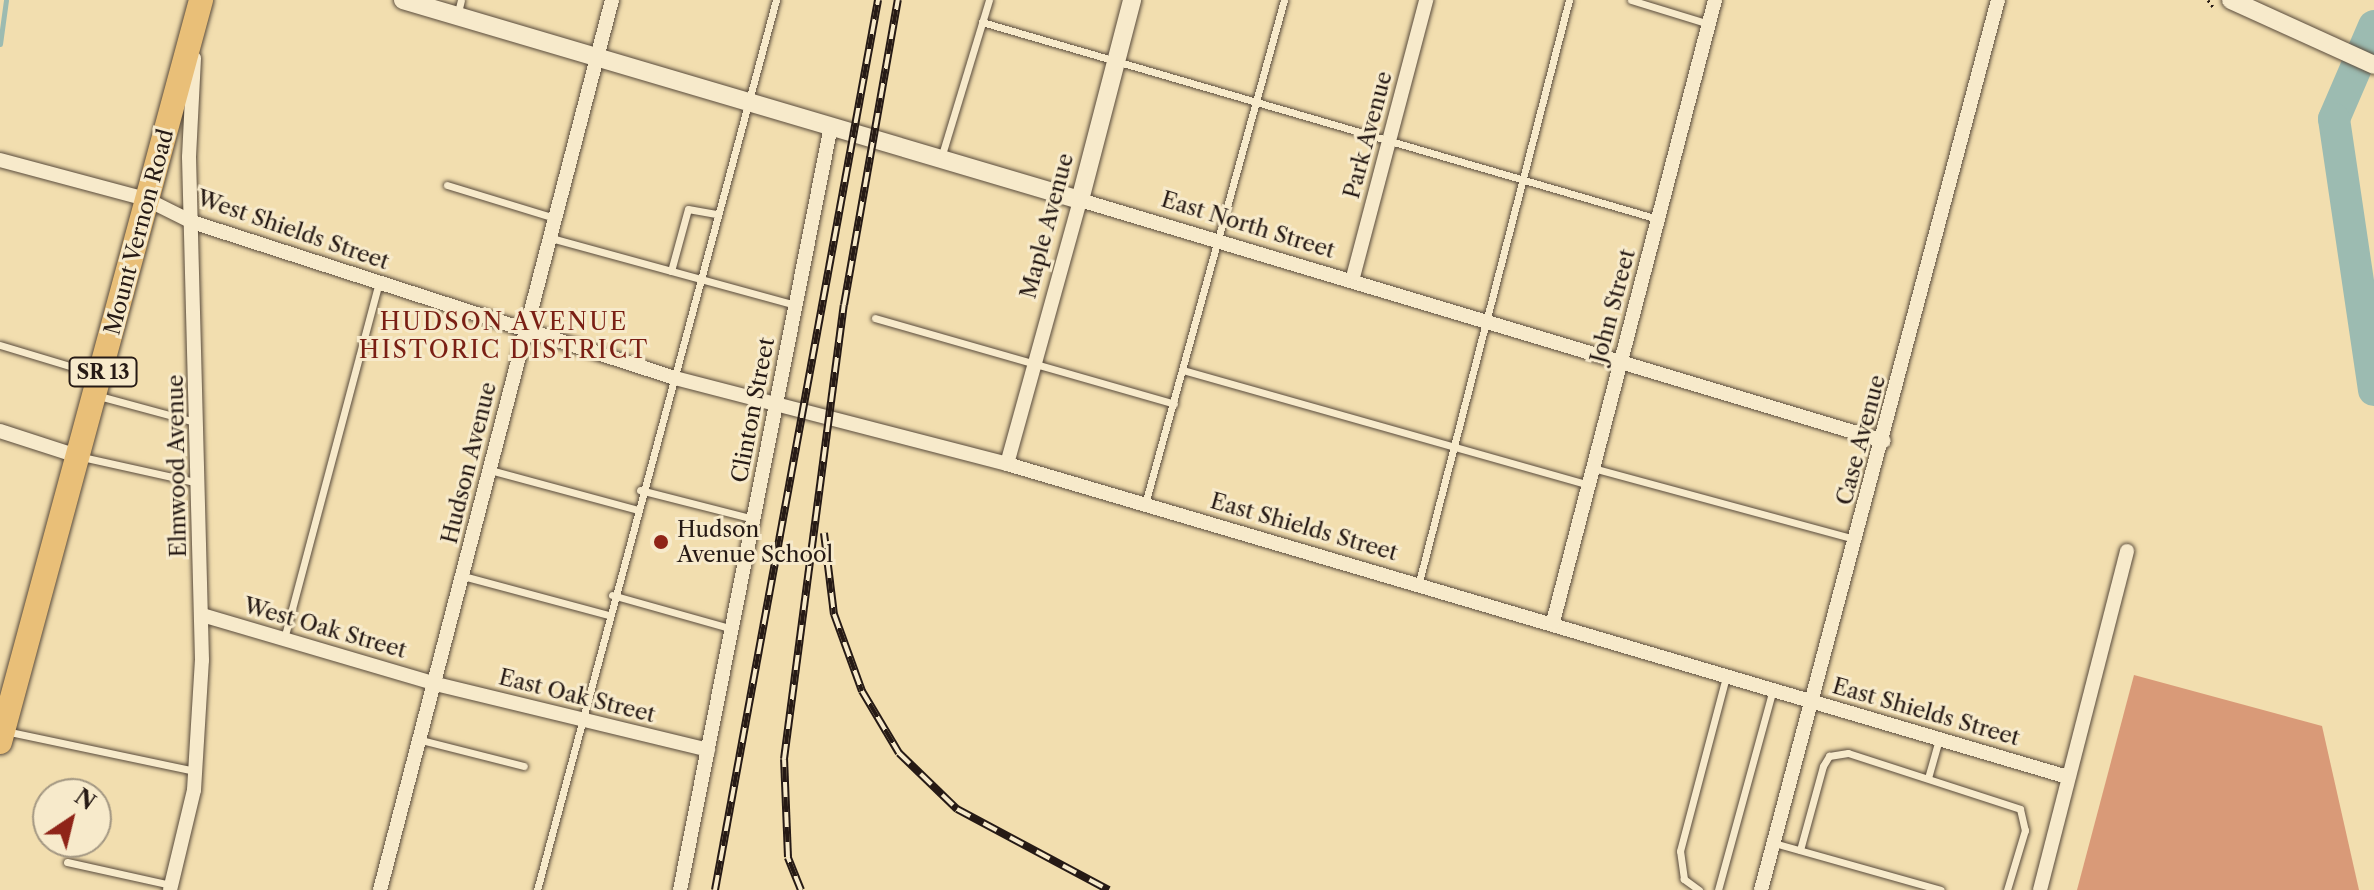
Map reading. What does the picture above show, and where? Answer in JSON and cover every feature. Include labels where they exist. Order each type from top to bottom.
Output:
[{"type":"highway","name":"Mount Vernon Road","points":[[2,736],[80,457],[146,199],[194,38],[201,0]]},
{"type":"street","name":"East North Street","points":[[403,0],[459,9],[596,60],[748,100],[1884,441]]},
{"type":"street","name":"Hudson Avenue","points":[[380,890],[612,0]]},
{"type":"street","name":"Maple Avenue","points":[[1007,464],[1132,0]]},
{"type":"street","name":"Park Avenue","points":[[1352,281],[1426,0]]},
{"type":"street","name":"John Street","points":[[1553,622],[1715,0]]},
{"type":"street","name":"Case Avenue","points":[[1761,890],[1884,441],[1998,0]]},
{"type":"street","points":[[2231,0],[2374,65]]},
{"type":"street","name":"Elmwood Avenue","points":[[170,888],[194,771],[202,615],[192,222],[194,38]]},
{"type":"street","name":"Clinton Street","points":[[680,890],[831,126]]},
{"type":"street","name":"West Shields Street","points":[[0,160],[146,199],[192,222],[526,328]]},
{"type":"street","name":"East Shields Street","points":[[526,328],[675,378],[1007,464],[1419,582],[2068,777]]},
{"type":"street","points":[[0,431],[80,457]]},
{"type":"street","points":[[2040,890],[2127,551]]},
{"type":"street","name":"West Oak Street","points":[[202,615],[436,684]]},
{"type":"street","name":"East Oak Street","points":[[436,684],[708,750]]},
{"type":"lane","points":[[537,890],[640,490],[675,378],[715,214],[776,0]]},
{"type":"lane","points":[[941,158],[989,0]]},
{"type":"lane","points":[[1145,504],[1284,0]]},
{"type":"lane","points":[[1419,582],[1449,449],[1569,0]]},
{"type":"lane","points":[[1631,0],[1709,24]]},
{"type":"lane","points":[[982,22],[1658,219]]},
{"type":"lane","points":[[447,185],[555,218]]},
{"type":"lane","points":[[671,271],[688,209],[715,214]]},
{"type":"lane","points":[[550,238],[796,305]]},
{"type":"lane","points":[[284,639],[379,283]]},
{"type":"lane","points":[[875,318],[1174,404]]},
{"type":"lane","points":[[0,345],[198,423]]},
{"type":"lane","points":[[1183,370],[1449,449],[1589,485]]},
{"type":"lane","points":[[80,457],[199,483]]},
{"type":"lane","points":[[1593,468],[1856,539]]},
{"type":"lane","points":[[490,470],[635,509]]},
{"type":"lane","points":[[640,490],[755,520]]},
{"type":"lane","points":[[463,576],[609,615]]},
{"type":"lane","points":[[612,595],[734,629]]},
{"type":"lane","points":[[1699,890],[1684,879],[1680,851],[1727,675]]},
{"type":"lane","points":[[1718,890],[1773,689]]},
{"type":"lane","points":[[2,736],[194,771]]},
{"type":"lane","points":[[1928,778],[1939,739]]},
{"type":"lane","points":[[421,740],[524,766]]},
{"type":"lane","points":[[1800,850],[1829,756],[1848,753],[2020,809],[2025,830],[2007,890]]},
{"type":"lane","points":[[1774,843],[1941,890]]},
{"type":"lane","points":[[67,862],[170,888]]},
{"type":"building","points":[[2134,675],[2322,726],[2359,890],[2077,890]]},
{"type":"waterway","points":[[0,44],[6,0]]},
{"type":"waterway","points":[[2374,26],[2334,119],[2374,390]]},
{"type":"railway","points":[[715,890],[878,0]]},
{"type":"railway","points":[[801,890],[788,857],[784,759],[844,305],[898,0]]},
{"type":"railway","points":[[824,533],[834,614],[862,691],[899,753],[957,809],[1109,890]]},
{"type":"place","name":"Hudson Avenue School","points":[[661,542]]},
{"type":"district","name":"HUDSON AVENUE HISTORIC DISTRICT","points":[[504,336]]}]
